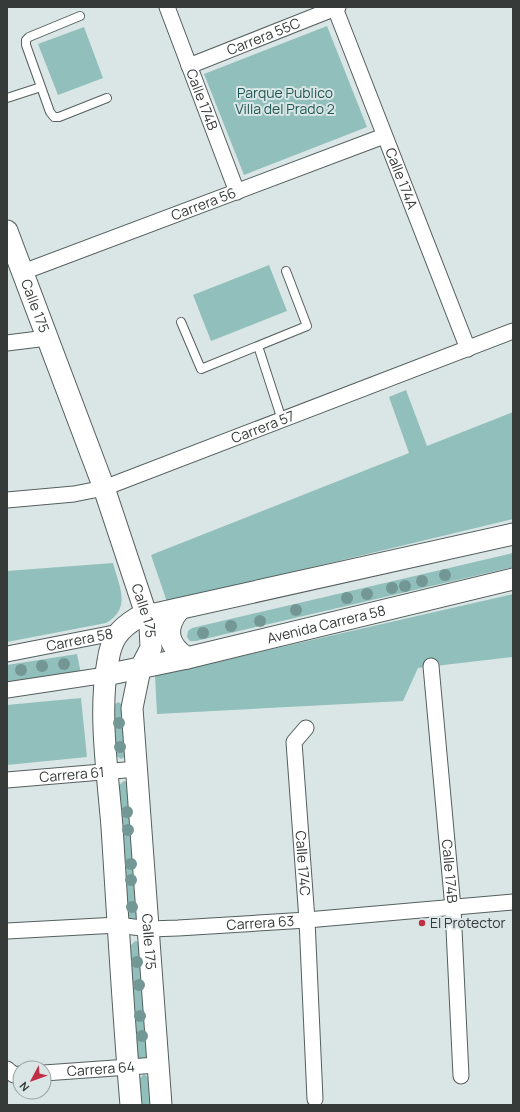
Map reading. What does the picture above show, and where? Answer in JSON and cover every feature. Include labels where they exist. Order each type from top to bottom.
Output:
[{"type":"street","name":"Calle 174B","points":[[167,7],[237,192]]},
{"type":"street","name":"Carrera 55C","points":[[189,66],[336,8]]},
{"type":"street","name":"Calle 174A","points":[[336,8],[384,136],[468,349]]},
{"type":"street","name":"Carrera 56","points":[[23,272],[384,136]]},
{"type":"street","name":"Calle 175","points":[[7,231],[104,488],[150,626],[151,648],[140,669],[132,708],[161,1105]]},
{"type":"street","name":"Carrera 57","points":[[7,500],[74,494],[104,488],[513,331]]},
{"type":"street","points":[[7,343],[47,338]]},
{"type":"street","points":[[147,616],[513,534]]},
{"type":"street","name":"Avenida Carrera 58","points":[[140,669],[513,579]]},
{"type":"street","points":[[179,610],[173,618],[170,626],[170,636],[173,645],[179,653],[187,658]]},
{"type":"street","name":"Carrera 58","points":[[7,654],[119,632],[126,624],[137,618],[147,616]]},
{"type":"street","name":"Calle 175","points":[[119,632],[108,656],[104,725],[131,1105]]},
{"type":"street","name":"Calle 174B","points":[[431,666],[453,908],[461,1076]]},
{"type":"street","points":[[7,690],[140,669]]},
{"type":"street","name":"Calle 174C","points":[[306,728],[294,742],[307,920],[315,1099]]},
{"type":"street","name":"Carrera 61","points":[[7,780],[137,768]]},
{"type":"street","name":"Carrera 63","points":[[7,931],[118,925],[149,929],[307,920],[513,902]]},
{"type":"street","name":"Carrera 64","points":[[52,1073],[158,1065]]},
{"type":"lane","points":[[80,16],[29,37],[26,40],[26,45],[40,87],[50,112],[54,116],[59,117],[106,98]]},
{"type":"lane","points":[[7,98],[40,87]]},
{"type":"lane","points":[[181,322],[201,368],[307,326],[286,271]]},
{"type":"lane","points":[[258,346],[282,420]]},
{"type":"green space","name":"Parque Publico Villa del Prado 2","points":[[327,26],[367,127],[244,175],[204,74]]},
{"type":"green space","points":[[84,27],[103,78],[58,95],[38,44]]},
{"type":"green space","points":[[269,265],[287,311],[211,341],[193,295]]},
{"type":"green space","points":[[406,390],[427,446],[513,412],[513,519],[167,602],[151,555],[409,453],[389,397]]},
{"type":"green space","points":[[513,553],[513,567],[196,641],[190,641],[187,637],[188,631],[192,628]]},
{"type":"green space","points":[[113,563],[122,596],[119,611],[106,623],[7,642],[7,571]]},
{"type":"green space","points":[[513,594],[513,657],[418,668],[403,701],[157,714],[155,676]]},
{"type":"green space","points":[[77,654],[81,674],[7,685],[7,665]]},
{"type":"green space","points":[[81,698],[87,757],[7,765],[7,705]]},
{"type":"green space","points":[[118,702],[123,705],[126,756],[121,759],[116,756],[113,706]]},
{"type":"green space","points":[[124,781],[127,782],[138,917],[133,921],[128,917],[119,785]]},
{"type":"green space","points":[[135,941],[139,942],[148,1056],[145,1059],[139,1059],[136,1057],[130,946]]},
{"type":"green space","points":[[144,1074],[149,1078],[152,1105],[141,1105],[139,1079]]},
{"type":"place","name":"El Protector","points":[[422,923]]}]
